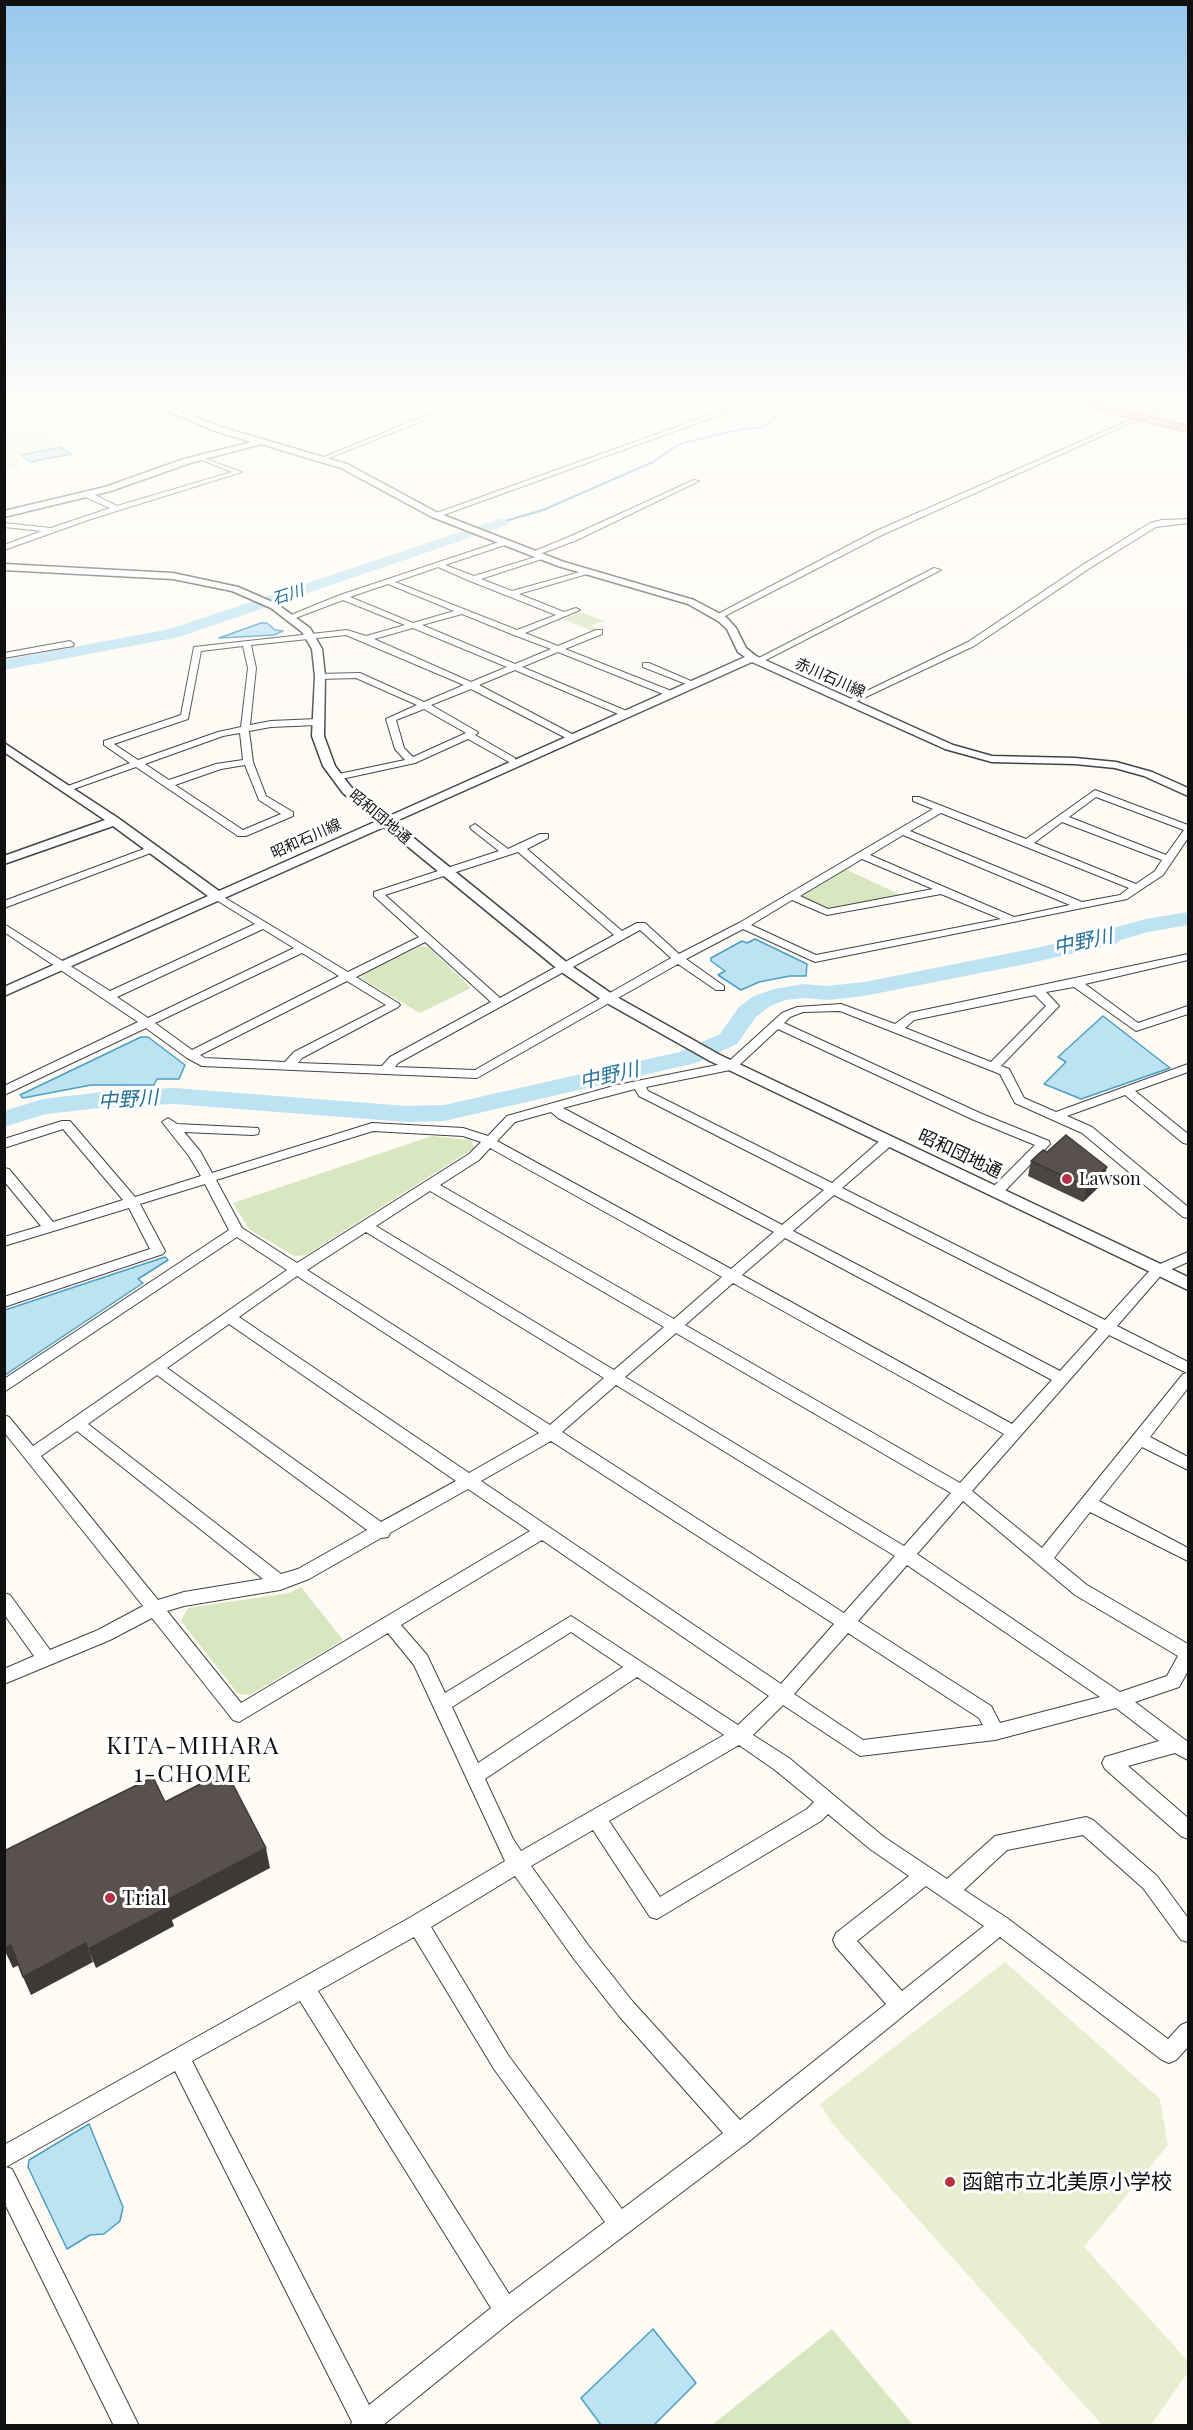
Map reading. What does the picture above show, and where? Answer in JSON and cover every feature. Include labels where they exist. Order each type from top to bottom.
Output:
[{"type":"street","points":[[6,547],[92,516]]},
{"type":"street","name":"赤川石川線","points":[[438,516],[584,572],[691,602],[718,616],[730,628],[742,650],[755,659],[949,747],[975,756],[1013,761],[1075,761],[1116,765],[1148,774],[1188,792]]},
{"type":"street","points":[[473,579],[538,555],[620,516]]},
{"type":"street","points":[[718,616],[879,533],[916,516]]},
{"type":"street","points":[[848,702],[971,644],[1087,566],[1153,525],[1162,522],[1188,521]]},
{"type":"street","points":[[4,525],[52,530]]},
{"type":"street","points":[[290,617],[505,542]]},
{"type":"street","points":[[441,566],[564,615]]},
{"type":"street","name":"昭和団地通","points":[[4,567],[173,576],[235,589],[274,606],[310,636],[319,654],[321,676],[317,722],[320,746],[337,777],[360,802],[565,968],[610,999],[730,1066],[1188,1284]]},
{"type":"street","points":[[755,659],[937,570]]},
{"type":"street","points":[[512,594],[584,572]]},
{"type":"street","points":[[389,582],[671,694]]},
{"type":"street","points":[[343,597],[626,714]]},
{"type":"street","points":[[517,633],[576,610]]},
{"type":"street","points":[[366,639],[462,611]]},
{"type":"street","points":[[246,644],[252,668],[244,744],[262,798],[289,814],[242,834],[107,743],[185,717],[197,649],[347,632],[472,685],[573,738]]},
{"type":"street","points":[[412,761],[400,748],[391,719],[599,632]]},
{"type":"street","points":[[4,657],[70,644]]},
{"type":"street","name":"昭和石川線","points":[[4,992],[693,684],[755,659]]},
{"type":"street","points":[[646,665],[693,684]]},
{"type":"street","points":[[321,676],[357,675],[424,705],[473,733],[412,761],[337,777]]},
{"type":"street","points":[[65,789],[221,734],[271,724],[317,722]]},
{"type":"street","points":[[468,735],[512,760]]},
{"type":"street","points":[[4,746],[114,821],[217,896],[394,1005],[298,1055],[288,1065]]},
{"type":"street","points":[[168,784],[219,766],[249,762]]},
{"type":"street","points":[[743,925],[815,959],[1013,921],[1123,897],[1159,873],[1188,830],[1095,793],[1027,843]]},
{"type":"street","points":[[916,799],[1138,888]]},
{"type":"street","points":[[4,927],[110,996],[202,1062],[477,1074],[678,959],[743,925],[940,808]]},
{"type":"street","points":[[1062,818],[1168,859]]},
{"type":"street","points":[[4,860],[114,821]]},
{"type":"street","points":[[475,827],[506,852]]},
{"type":"street","points":[[901,831],[1082,906]]},
{"type":"street","points":[[499,1003],[378,894],[520,848],[544,836]]},
{"type":"street","points":[[520,848],[622,936]]},
{"type":"street","points":[[4,906],[152,849]]},
{"type":"street","points":[[862,855],[1013,921]]},
{"type":"street","points":[[791,896],[827,912],[941,891]]},
{"type":"street","points":[[110,996],[264,924]]},
{"type":"street","points":[[385,1070],[394,1060],[641,925],[678,959],[720,988]]},
{"type":"street","points":[[191,1055],[427,936]]},
{"type":"street","points":[[4,1091],[303,948]]},
{"type":"street","points":[[897,1029],[910,1017],[1188,957]]},
{"type":"street","points":[[1076,983],[1136,1027],[1188,1010]]},
{"type":"street","points":[[993,1066],[1053,1006],[1038,991]]},
{"type":"street","points":[[32,1455],[298,1269],[474,1157],[511,1119],[638,1084],[730,1066],[786,1014],[794,1011],[841,1007],[1005,1072],[1019,1100],[1087,1130],[1188,1214]]},
{"type":"street","points":[[776,1024],[978,1117],[1044,1144],[996,1192]]},
{"type":"street","points":[[1056,1116],[1188,1068]]},
{"type":"street","points":[[638,1084],[643,1093],[1188,1368]]},
{"type":"street","points":[[1126,1090],[1188,1140]]},
{"type":"street","points":[[554,1107],[562,1115],[1062,1378]]},
{"type":"street","points":[[4,1144],[66,1124],[133,1203],[158,1251],[4,1302]]},
{"type":"street","points":[[253,1131],[170,1125],[195,1154],[237,1231],[985,1712],[995,1732]]},
{"type":"street","points":[[4,1242],[372,1127],[463,1132],[477,1135],[731,1278],[1013,1432]]},
{"type":"street","points":[[4,1677],[104,1635],[155,1608],[184,1599],[280,1582],[303,1574],[382,1532],[551,1433],[888,1141]]},
{"type":"street","points":[[4,1172],[50,1228]]},
{"type":"street","points":[[230,1318],[860,1748],[995,1732],[1118,1700],[1173,1682],[1188,1654],[1081,1590],[963,1492],[430,1185]]},
{"type":"street","points":[[366,1226],[906,1555],[1118,1700],[1183,1748]]},
{"type":"street","points":[[4,1388],[237,1231]]},
{"type":"street","points":[[4,2157],[178,2057],[418,1924],[519,1865],[535,1853],[739,1736],[783,1694],[1158,1270],[1188,1257]]},
{"type":"street","points":[[157,1368],[382,1532]]},
{"type":"street","points":[[1043,1559],[1188,1378]]},
{"type":"street","points":[[4,1421],[239,1714],[542,1532]]},
{"type":"street","points":[[77,1423],[280,1582]]},
{"type":"street","points":[[1140,1439],[1188,1464]]},
{"type":"street","points":[[1088,1503],[1188,1555]]},
{"type":"street","points":[[4,1600],[46,1659]]},
{"type":"street","points":[[389,1623],[421,1660],[506,1845],[519,1865],[581,1952],[626,2009],[740,2135]]},
{"type":"street","points":[[442,1704],[571,1623],[782,1764],[877,1843],[1000,1925],[1168,2053],[1188,2032]]},
{"type":"street","points":[[474,1776],[636,1668]]},
{"type":"street","points":[[1183,1748],[1111,1763],[1188,1830]]},
{"type":"street","points":[[597,1819],[657,1910],[814,1815],[828,1802]]},
{"type":"street","points":[[949,1890],[1002,1842],[1086,1826],[1150,1882],[1188,1933]]},
{"type":"street","points":[[900,2004],[843,1940],[925,1875]]},
{"type":"street","points":[[418,1924],[501,2062],[621,2226]]},
{"type":"street","points":[[178,2057],[364,2424],[506,2311],[740,2135],[1000,1925]]},
{"type":"street","points":[[304,1988],[506,2311]]},
{"type":"street","points":[[4,2177],[127,2426]]},
{"type":"green space","points":[[581,612],[605,621],[592,625],[597,630],[593,631],[563,619]]},
{"type":"green space","points":[[845,869],[901,895],[831,908],[804,899],[803,895]]},
{"type":"green space","points":[[419,947],[428,947],[471,988],[420,1013],[362,979],[362,975]]},
{"type":"green space","points":[[432,1136],[471,1140],[474,1148],[306,1255],[294,1256],[249,1229],[233,1203]]},
{"type":"green space","points":[[301,1587],[343,1640],[250,1695],[238,1694],[181,1621],[188,1608],[289,1593]]},
{"type":"green space","points":[[1005,1962],[1160,2099],[1168,2145],[1084,2247],[1188,2361],[1188,2372],[1151,2425],[1102,2425],[832,2123],[820,2104]]},
{"type":"green space","points":[[832,2329],[913,2425],[712,2425]]},
{"type":"water","points":[[267,623],[275,630],[283,631],[274,635],[219,638]]},
{"type":"water","points":[[755,939],[807,964],[806,976],[790,976],[759,982],[741,990],[718,975],[725,971],[711,961],[711,958],[742,941],[747,943]]},
{"type":"water","points":[[1103,1016],[1170,1068],[1081,1099],[1044,1084],[1066,1062],[1058,1057]]},
{"type":"water","points":[[141,1037],[148,1037],[185,1065],[179,1079],[157,1079],[154,1085],[91,1085],[23,1098],[20,1095]]},
{"type":"water","points":[[165,1257],[168,1260],[138,1279],[143,1283],[5,1375],[5,1310]]},
{"type":"water","points":[[89,2124],[123,2207],[120,2221],[104,2234],[90,2235],[67,2249],[28,2167],[29,2160]]},
{"type":"water","points":[[653,2329],[696,2383],[654,2425],[601,2425],[581,2398]]},
{"type":"building","points":[[1066,1135],[1107,1167],[1087,1187],[1031,1161],[1043,1150],[1047,1152]]},
{"type":"building","name":"Trial","points":[[226,1771],[266,1848],[165,1901],[168,1907],[88,1949],[86,1943],[23,1977],[11,1945],[4,1949],[4,1851],[153,1777],[165,1802]]},
{"type":"waterway","name":"石川","points":[[502,522],[521,516]]},
{"type":"waterway","name":"石川","points":[[4,665],[173,633],[502,522]]},
{"type":"waterway","name":"中野川","points":[[4,1119],[43,1107],[110,1099],[174,1096],[407,1114],[444,1113],[687,1058],[729,1039],[747,1012],[762,1001],[782,994],[864,989],[1026,957],[1107,939],[1113,935],[1146,926],[1188,919]]},
{"type":"place","name":"Lawson","points":[[1067,1179]]},
{"type":"place","name":"Trial","points":[[110,1898]]},
{"type":"place","name":"函館市立北美原小学校","points":[[950,2182]]},
{"type":"district","name":"KITA-MIHARA 1-CHOME","points":[[193,1761]]}]
